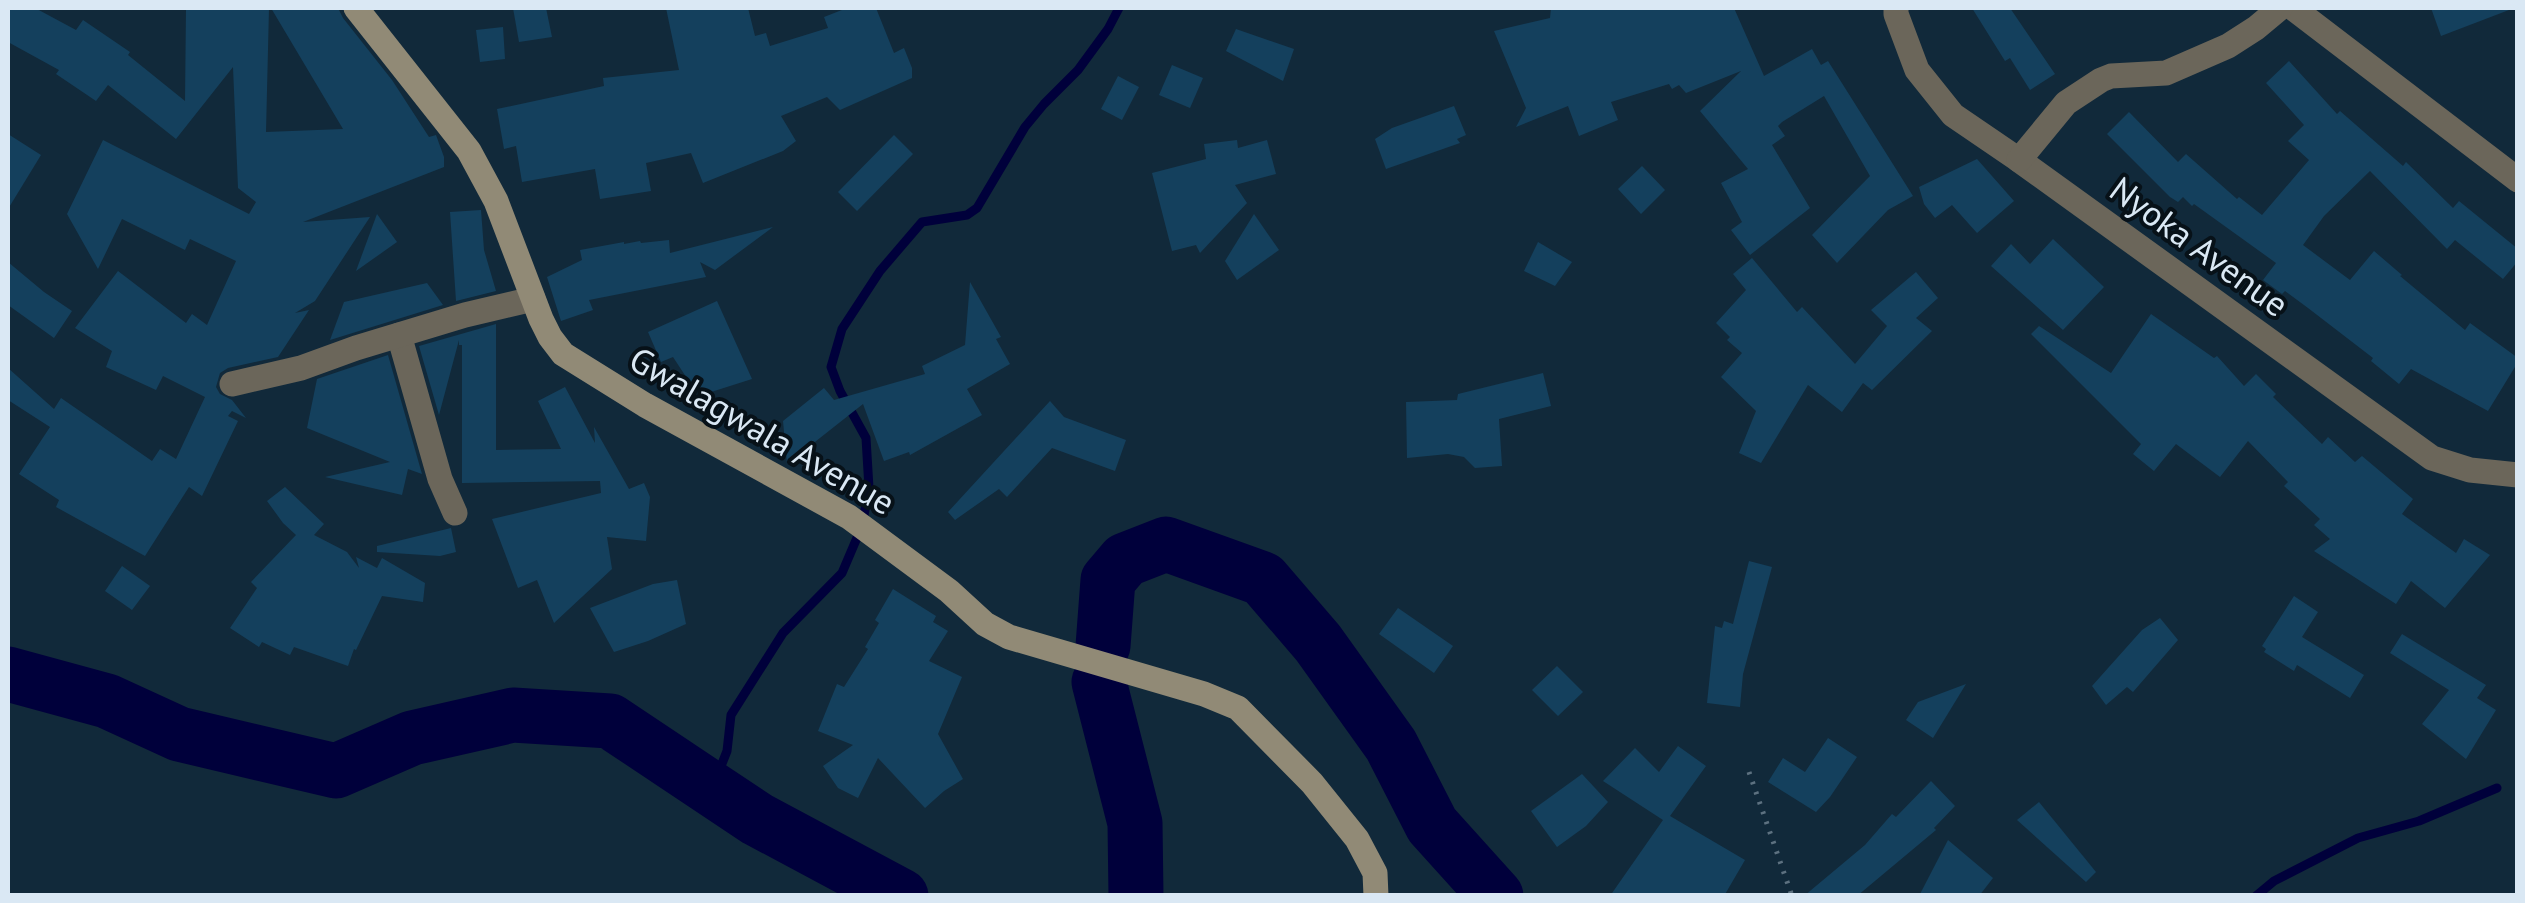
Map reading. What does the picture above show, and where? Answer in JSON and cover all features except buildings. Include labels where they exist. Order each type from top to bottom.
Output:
[{"type":"street","name":"Gwalagwala Avenue","points":[[356,8],[468,151],[496,202],[550,337],[563,354],[645,405],[849,516],[949,591],[984,624],[1008,637],[1204,694],[1238,708],[1312,782],[1357,839],[1375,873],[1376,896]]},
{"type":"street","name":"Nyoka Avenue","points":[[1896,8],[1917,70],[1953,115],[2432,458],[2470,470],[2518,475]]},
{"type":"street","points":[[2019,160],[2066,102],[2101,80],[2166,73],[2228,46],[2280,8]]},
{"type":"street","points":[[2293,8],[2518,180]]},
{"type":"street","points":[[232,384],[301,368],[465,315],[533,299]]},
{"type":"street","points":[[399,335],[440,479],[455,513]]},
{"type":"path","points":[[1749,772],[1792,896]]},
{"type":"waterway","points":[[712,789],[727,751],[731,715],[783,633],[842,573],[862,526],[869,488],[866,438],[831,367],[842,329],[880,271],[922,222],[967,215],[977,208],[1025,127],[1078,70],[1119,8]]},
{"type":"waterway","points":[[1103,646],[1108,580],[1125,560],[1166,544],[1263,579],[1318,643],[1391,745],[1432,825],[1496,896]]},
{"type":"waterway","points":[[8,674],[107,701],[179,734],[336,771],[412,738],[513,715],[610,721],[757,819],[901,896]]},
{"type":"waterway","points":[[1099,682],[1135,823],[1136,896]]},
{"type":"waterway","points":[[2256,896],[2274,881],[2358,838],[2419,821],[2497,788]]}]
